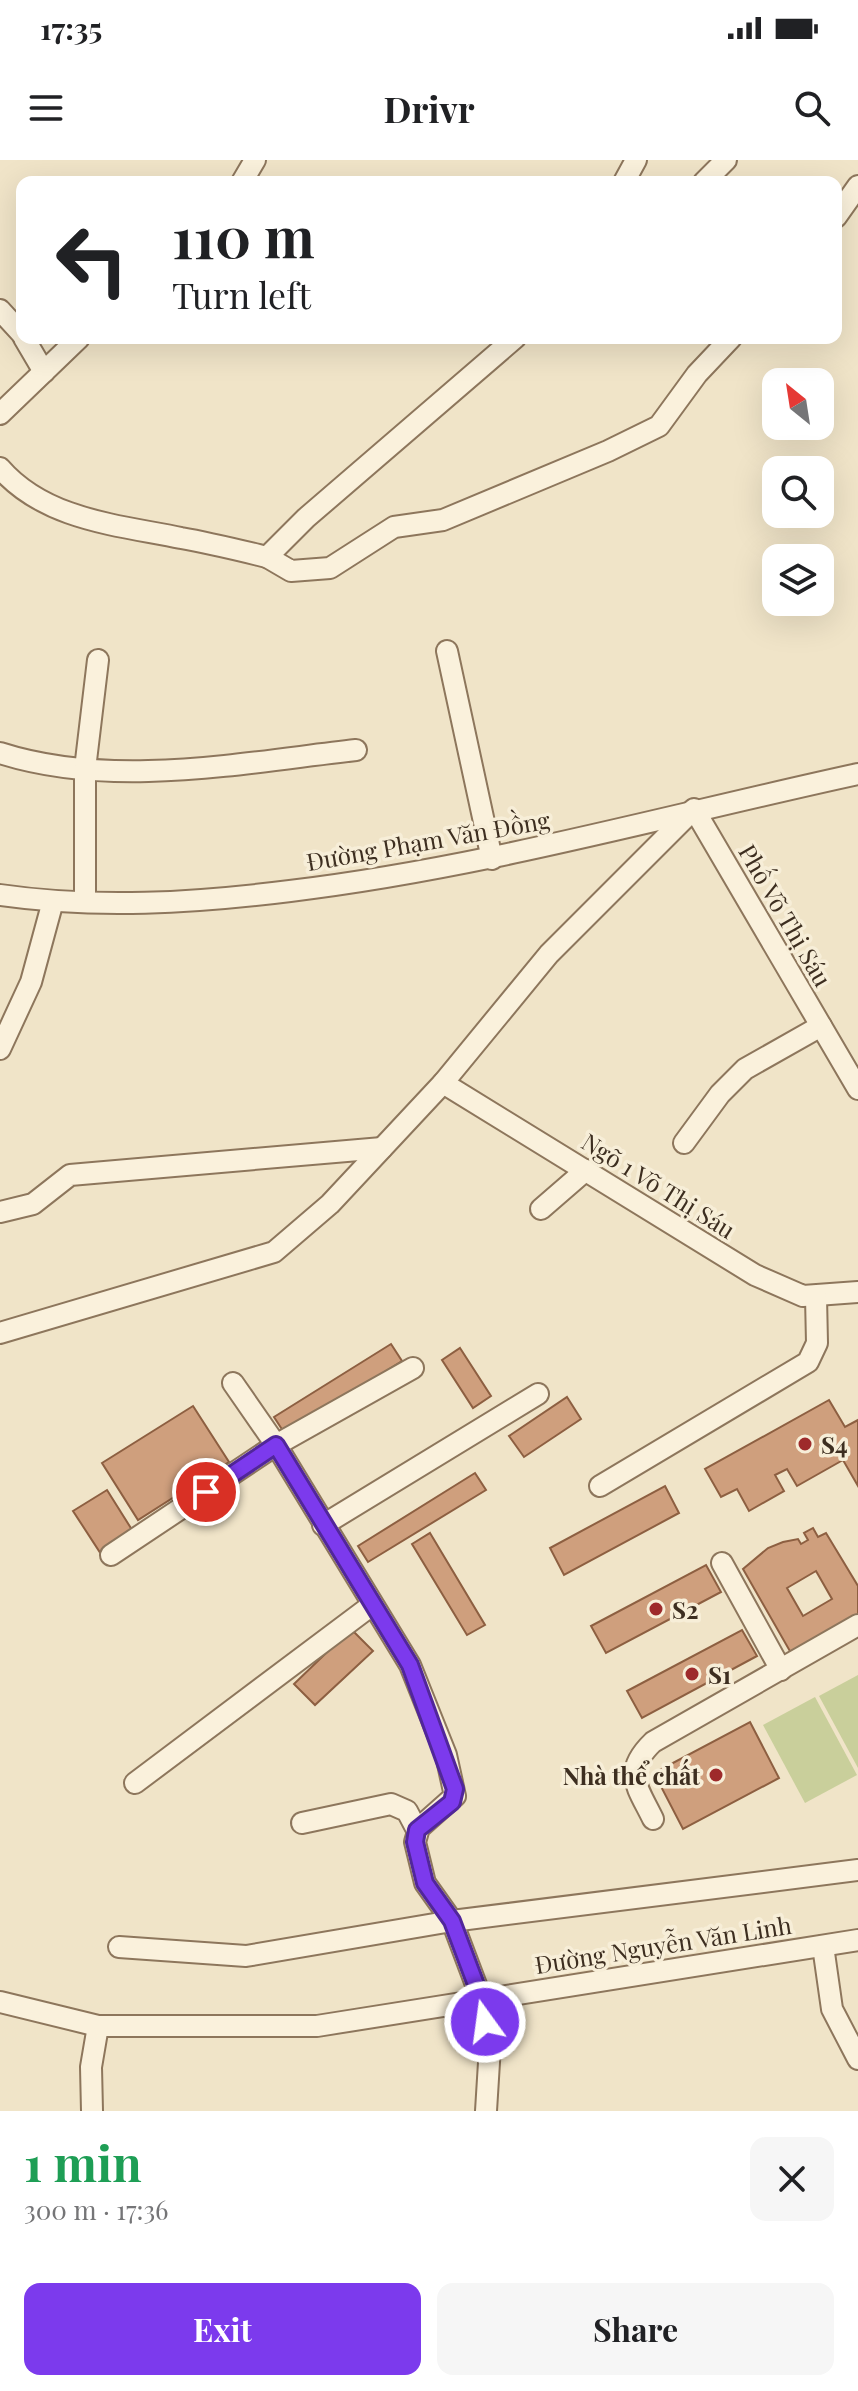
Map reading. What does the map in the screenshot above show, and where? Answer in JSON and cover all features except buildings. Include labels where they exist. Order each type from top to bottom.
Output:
[{"type":"street","points":[[710,176],[726,160]]},
{"type":"street","points":[[842,209],[858,186]]},
{"type":"street","points":[[0,310],[16,328]]},
{"type":"street","points":[[28,344],[44,372]]},
{"type":"street","points":[[0,414],[73,344]]},
{"type":"street","points":[[267,557],[306,518],[508,344]]},
{"type":"street","points":[[0,468],[18,489],[72,514],[125,530],[178,537],[267,557],[291,571],[330,568],[394,527],[443,520],[608,451],[659,426],[697,374],[725,344]]},
{"type":"street","points":[[447,651],[492,859]]},
{"type":"street","points":[[85,902],[85,769],[98,660]]},
{"type":"street","points":[[0,753],[50,765],[85,769],[229,764],[356,750]]},
{"type":"street","name":"Đường Phạm Văn Đồng","points":[[9,896],[85,902],[207,901],[366,882],[492,859],[694,809],[858,774]]},
{"type":"street","points":[[0,1333],[274,1252],[330,1204],[443,1083],[549,954],[694,809]]},
{"type":"street","name":"Phố Võ Thị Sáu","points":[[694,809],[858,1089]]},
{"type":"street","points":[[9,896],[47,924]]},
{"type":"street","points":[[0,1049],[31,982],[53,901]]},
{"type":"street","points":[[684,1143],[720,1094],[745,1069],[821,1026]]},
{"type":"street","name":"Ngõ 1 Võ Thị Sáu","points":[[443,1083],[755,1275],[803,1296],[858,1292]]},
{"type":"street","points":[[0,1212],[33,1204],[70,1175],[382,1148]]},
{"type":"street","points":[[541,1209],[586,1170]]},
{"type":"street","points":[[600,1486],[808,1362],[817,1343],[816,1297]]},
{"type":"street","points":[[111,1555],[276,1445],[413,1368]]},
{"type":"street","points":[[233,1383],[276,1445],[410,1665],[455,1789],[452,1802],[417,1830]]},
{"type":"street","points":[[323,1525],[538,1394]]},
{"type":"street","points":[[722,1563],[781,1670]]},
{"type":"street","points":[[135,1783],[372,1605]]},
{"type":"street","points":[[653,1819],[633,1775],[642,1753],[653,1742],[858,1625]]},
{"type":"street","points":[[302,1823],[391,1804],[407,1811],[417,1830],[417,1854],[425,1883],[452,1921],[481,1998],[491,2057],[486,2111]]},
{"type":"street","points":[[119,1947],[246,1956],[452,1921],[858,1870]]},
{"type":"street","name":"Đường Nguyễn Văn Linh","points":[[0,2002],[98,2026],[317,2026],[858,1940]]},
{"type":"street","points":[[823,1946],[832,2009],[858,2059]]},
{"type":"street","points":[[92,2111],[91,2067],[98,2026]]},
{"type":"green space","points":[[858,1675],[858,1768],[819,1696]]},
{"type":"green space","points":[[815,1697],[857,1775],[805,1803],[763,1725]]},
{"type":"place","name":"S4","points":[[805,1444]]},
{"type":"place","name":"S2","points":[[656,1609]]},
{"type":"place","name":"S1","points":[[692,1674]]},
{"type":"place","name":"Nhà thể chất","points":[[716,1775]]},
{"type":"route","points":[[206,1492],[276,1445],[410,1665],[446,1755],[455,1789],[452,1802],[417,1830],[415,1842],[419,1865],[429,1893],[452,1921],[460,1940],[481,1998],[485,2022]]}]
